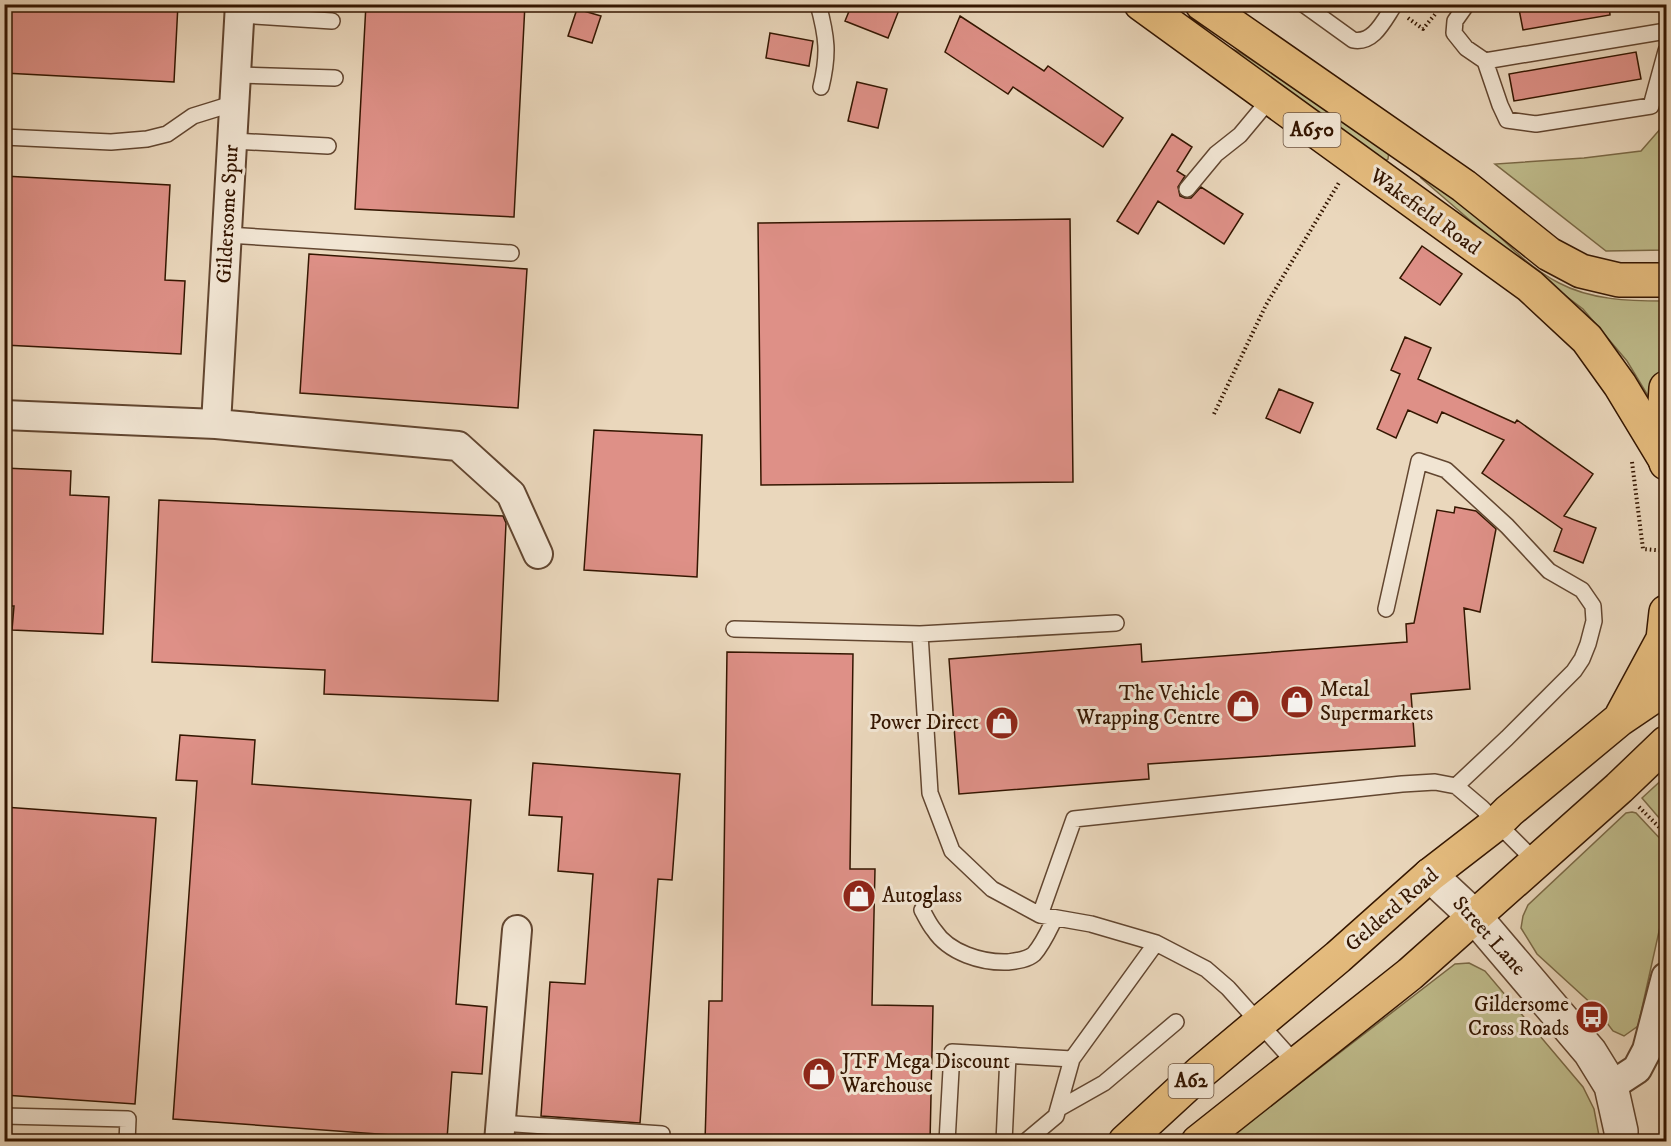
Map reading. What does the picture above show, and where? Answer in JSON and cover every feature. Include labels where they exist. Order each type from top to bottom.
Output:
[{"type":"main road","name":"Wakefield Road","points":[[1141,4],[1530,286],[1587,339],[1620,385],[1666,462]]},
{"type":"main road","name":"Wakefield Road","points":[[1202,4],[1464,186],[1549,254],[1581,271],[1619,280],[1666,280]]},
{"type":"main road","points":[[1666,388],[1664,418],[1666,462]]},
{"type":"main road","points":[[1620,719],[1663,639],[1666,612]]},
{"type":"main road","name":"Gelderd Road","points":[[1125,1142],[1201,1072],[1338,957],[1430,875],[1496,824],[1620,719],[1666,688]]},
{"type":"main road","name":"A62","points":[[1198,1142],[1410,974],[1666,743]]},
{"type":"street","name":"Gildersome Spur","points":[[216,424],[240,10]]},
{"type":"street","points":[[4,415],[216,424],[458,446],[511,494],[538,554]]},
{"type":"street","name":"Street Lane","points":[[1430,875],[1475,917],[1590,1052],[1611,1086],[1621,1131],[1621,1142]]},
{"type":"street","points":[[500,1132],[517,930]]},
{"type":"street","points":[[1611,1086],[1637,1069],[1647,1050],[1666,976]]},
{"type":"lane","points":[[818,4],[826,44],[826,64],[820,87]]},
{"type":"lane","points":[[1303,4],[1353,40],[1361,41],[1367,40],[1375,33],[1395,4]]},
{"type":"lane","points":[[1467,4],[1455,21],[1454,33],[1466,48],[1485,61],[1507,120],[1536,124],[1651,106],[1666,51]]},
{"type":"lane","points":[[240,10],[333,21]]},
{"type":"lane","points":[[1485,61],[1666,31]]},
{"type":"lane","points":[[4,137],[111,142],[147,139],[167,134],[236,89],[335,78]]},
{"type":"lane","points":[[1186,189],[1216,154],[1240,135],[1270,99]]},
{"type":"lane","points":[[232,141],[328,146]]},
{"type":"lane","points":[[227,235],[511,253]]},
{"type":"lane","points":[[1386,609],[1419,461],[1446,471],[1508,526],[1548,571],[1582,590],[1593,606],[1594,621],[1588,644],[1574,671],[1456,786]]},
{"type":"lane","points":[[734,629],[920,634],[1116,622]]},
{"type":"lane","points":[[920,634],[930,793],[952,850],[992,890],[1047,916],[1091,924],[1156,943],[1206,969],[1228,988],[1296,1064]]},
{"type":"lane","points":[[922,910],[934,932],[952,947],[977,959],[998,962],[1018,961],[1033,955],[1043,941],[1047,916],[1074,819],[1402,784],[1435,782],[1456,786],[1536,861]]},
{"type":"lane","points":[[1025,1142],[1056,1116],[1072,1059],[1156,943]]},
{"type":"lane","points":[[1058,1109],[1104,1083],[1176,1022]]},
{"type":"lane","points":[[947,1142],[952,1052],[1072,1059]]},
{"type":"lane","points":[[1004,1142],[1008,1056]]},
{"type":"lane","points":[[4,1116],[128,1119],[127,1142]]},
{"type":"lane","points":[[500,1132],[662,1134]]},
{"type":"path","points":[[1406,17],[1423,29],[1443,4]]},
{"type":"path","points":[[1214,414],[1266,305],[1353,159]]},
{"type":"path","points":[[1628,452],[1632,462],[1643,549],[1666,551]]},
{"type":"path","points":[[1634,802],[1666,834]]},
{"type":"shaded area","points":[[1230,48],[1389,150],[1388,159],[1381,164]]},
{"type":"shaded area","points":[[1666,110],[1666,250],[1606,251],[1495,164],[1584,158],[1641,151],[1662,127]]},
{"type":"shaded area","points":[[1426,176],[1474,212],[1525,260],[1559,283],[1597,296],[1624,300],[1664,301],[1666,343],[1661,356],[1656,409],[1627,361],[1583,309],[1501,247],[1421,178]]},
{"type":"shaded area","points":[[1666,776],[1666,826],[1642,798]]},
{"type":"shaded area","points":[[1626,813],[1636,813],[1666,845],[1666,900],[1638,1026],[1624,1036],[1613,1031],[1595,1007],[1537,954],[1521,928],[1528,905]]},
{"type":"shaded area","points":[[1469,963],[1485,971],[1583,1087],[1594,1109],[1600,1141],[1225,1141],[1455,964]]},
{"type":"building","points":[[4,4],[178,4],[174,82],[4,73]]},
{"type":"building","points":[[366,4],[525,4],[514,217],[355,209]]},
{"type":"building","points":[[852,4],[885,4],[899,10],[888,38],[845,21]]},
{"type":"building","points":[[1518,4],[1609,4],[1610,15],[1523,30]]},
{"type":"building","points":[[577,9],[601,16],[592,43],[568,36]]},
{"type":"building","points":[[960,16],[1044,71],[1048,66],[1123,118],[1103,147],[1013,87],[1008,94],[945,52]]},
{"type":"building","points":[[770,33],[813,41],[809,66],[766,58]]},
{"type":"building","points":[[1636,52],[1641,79],[1514,101],[1509,74]]},
{"type":"building","points":[[857,82],[887,89],[878,128],[848,121]]},
{"type":"building","points":[[1172,134],[1192,147],[1177,171],[1185,176],[1178,187],[1180,196],[1191,198],[1201,187],[1243,214],[1224,244],[1158,201],[1138,234],[1117,221]]},
{"type":"building","points":[[4,176],[170,185],[165,280],[185,281],[181,354],[4,345]]},
{"type":"building","points":[[1070,219],[1073,482],[761,485],[758,223]]},
{"type":"building","points":[[1422,246],[1462,274],[1440,305],[1400,278]]},
{"type":"building","points":[[309,254],[527,269],[518,408],[300,393]]},
{"type":"building","points":[[1405,337],[1431,348],[1418,379],[1515,423],[1517,420],[1593,474],[1564,516],[1596,528],[1583,563],[1554,551],[1562,529],[1482,473],[1504,440],[1442,412],[1437,423],[1408,410],[1396,438],[1377,429],[1400,374],[1391,370]]},
{"type":"building","points":[[1279,389],[1313,403],[1300,433],[1266,418]]},
{"type":"building","points":[[594,430],[702,435],[697,577],[584,570]]},
{"type":"building","points":[[4,468],[71,471],[70,495],[109,497],[103,634],[12,630],[14,606],[4,606]]},
{"type":"building","points":[[159,500],[503,516],[506,523],[498,701],[324,694],[325,670],[152,662]]},
{"type":"building","points":[[1455,507],[1476,511],[1496,529],[1480,612],[1464,608],[1470,689],[1411,694],[1415,746],[1148,764],[1149,779],[959,794],[949,659],[1141,644],[1142,662],[1407,642],[1406,624],[1414,623],[1437,510],[1454,513]]},
{"type":"building","points":[[727,652],[853,654],[850,869],[875,869],[872,1005],[933,1006],[930,1142],[705,1142],[709,1001],[722,1001]]},
{"type":"building","points":[[180,735],[255,740],[252,784],[471,800],[456,1004],[487,1007],[482,1074],[452,1072],[447,1139],[173,1119],[197,781],[176,780]]},
{"type":"building","points":[[533,763],[680,774],[672,880],[658,879],[640,1123],[541,1116],[550,982],[585,984],[593,874],[558,871],[562,817],[529,815]]},
{"type":"building","points":[[4,807],[156,818],[135,1104],[4,1095]]},
{"type":"place","name":"Metal Supermarkets","points":[[1297,702]]},
{"type":"place","name":"The Vehicle Wrapping Centre","points":[[1243,706]]},
{"type":"place","name":"Power Direct","points":[[1002,723]]},
{"type":"place","name":"Autoglass","points":[[859,896]]},
{"type":"place","name":"Gildersome Cross Roads","points":[[1592,1017]]},
{"type":"place","name":"JTF Mega Discount Warehouse","points":[[819,1074]]}]
